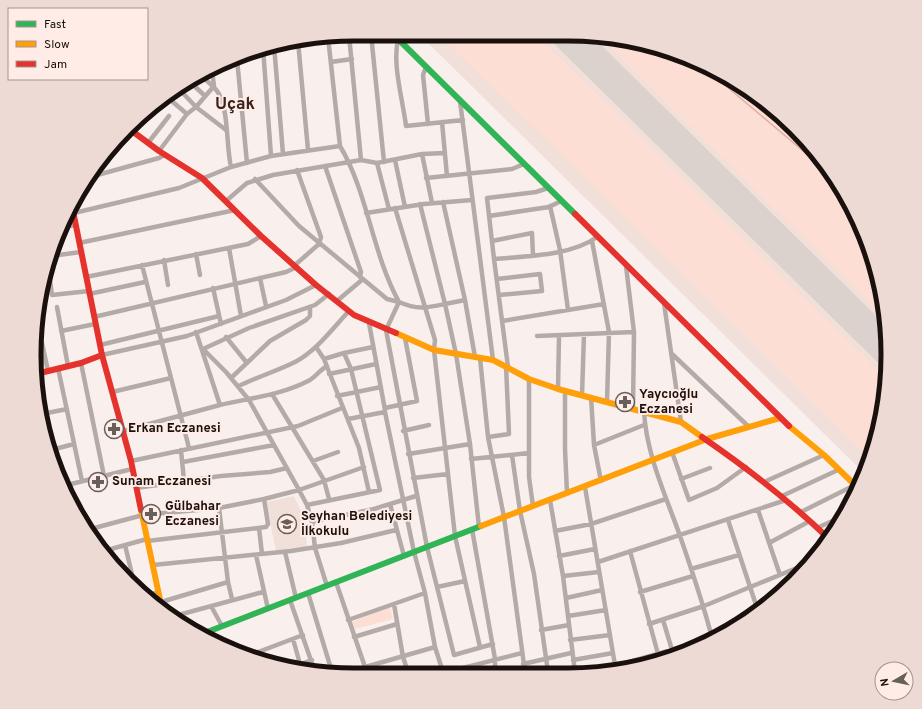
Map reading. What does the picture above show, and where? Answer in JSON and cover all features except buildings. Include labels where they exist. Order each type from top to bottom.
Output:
[{"type":"main road","points":[[399,41],[561,201],[595,239],[626,266],[780,418],[824,455],[853,484]]},
{"type":"main road","points":[[134,132],[161,153],[202,178],[262,236],[316,284],[349,311],[369,323],[434,350],[493,360],[529,378],[558,389],[681,422],[746,467],[801,512],[824,534]]},
{"type":"main road","points":[[74,214],[102,356],[131,461],[160,600]]},
{"type":"main road","points":[[42,373],[102,356]]},
{"type":"main road","points":[[208,632],[601,481],[672,452],[748,426],[780,418]]},
{"type":"street","points":[[350,41],[361,160]]},
{"type":"street","points":[[372,41],[384,162]]},
{"type":"street","points":[[398,41],[396,48],[398,69],[406,126],[463,120]]},
{"type":"street","points":[[329,43],[340,146],[350,162],[392,289],[399,302]]},
{"type":"street","points":[[298,46],[308,150]]},
{"type":"street","points":[[275,52],[283,154]]},
{"type":"street","points":[[264,55],[271,156]]},
{"type":"street","points":[[331,62],[352,59]]},
{"type":"street","points":[[237,64],[247,163]]},
{"type":"street","points":[[426,67],[423,75],[428,124]]},
{"type":"street","points":[[97,176],[159,158],[187,114],[196,107],[214,86],[213,75]]},
{"type":"street","points":[[205,79],[214,86],[219,93],[224,109],[231,168]]},
{"type":"street","points":[[194,86],[205,96]]},
{"type":"street","points":[[182,93],[196,107],[226,130]]},
{"type":"street","points":[[171,101],[187,114]]},
{"type":"street","points":[[460,101],[493,360]]},
{"type":"street","points":[[148,143],[169,116]]},
{"type":"street","points":[[442,122],[447,176]]},
{"type":"street","points":[[75,213],[179,188],[202,178],[271,156],[340,146]]},
{"type":"street","points":[[226,201],[247,183],[255,179],[297,170],[361,160],[377,163],[422,154],[445,153]]},
{"type":"street","points":[[422,154],[432,203]]},
{"type":"street","points":[[395,160],[405,207]]},
{"type":"street","points":[[377,163],[389,209]]},
{"type":"street","points":[[426,178],[512,169],[524,164]]},
{"type":"street","points":[[325,166],[362,278]]},
{"type":"street","points":[[61,331],[151,304],[234,283],[286,272],[296,266],[318,244],[320,237],[297,170]]},
{"type":"street","points":[[255,179],[318,244],[387,299],[399,302],[412,308],[425,309],[466,300]]},
{"type":"street","points":[[488,437],[510,434],[507,366],[487,198],[536,192],[548,188]]},
{"type":"street","points":[[366,213],[420,204],[472,200]]},
{"type":"street","points":[[489,216],[550,206],[561,201]]},
{"type":"street","points":[[443,202],[466,300],[477,357],[491,457],[504,517],[524,668]]},
{"type":"street","points":[[420,204],[456,354],[472,459],[476,528],[493,644],[495,668]]},
{"type":"street","points":[[550,206],[560,250],[568,310]]},
{"type":"street","points":[[395,208],[435,340],[434,350],[455,536],[480,647]]},
{"type":"street","points":[[79,243],[235,210]]},
{"type":"street","points":[[69,226],[76,225]]},
{"type":"street","points":[[492,241],[532,233],[533,256]]},
{"type":"street","points":[[86,277],[252,243],[262,236]]},
{"type":"street","points":[[494,259],[533,256],[587,245],[595,239],[604,304],[610,332],[607,402]]},
{"type":"street","points":[[229,248],[241,316]]},
{"type":"street","points":[[58,255],[81,252]]},
{"type":"street","points":[[196,254],[200,275]]},
{"type":"street","points":[[164,260],[168,285]]},
{"type":"street","points":[[142,265],[160,342],[189,448]]},
{"type":"street","points":[[626,266],[634,332],[633,408]]},
{"type":"street","points":[[497,279],[540,274],[542,291],[499,295]]},
{"type":"street","points":[[260,278],[266,306]]},
{"type":"street","points":[[337,301],[362,278]]},
{"type":"street","points":[[50,281],[52,295],[89,293],[145,282]]},
{"type":"street","points":[[102,356],[160,342],[221,324],[266,306],[286,300],[316,284]]},
{"type":"street","points":[[213,288],[221,324]]},
{"type":"street","points":[[203,349],[226,337],[310,307],[329,294]]},
{"type":"street","points":[[399,302],[386,330],[400,405],[403,431],[416,496],[454,655],[493,644]]},
{"type":"street","points":[[502,321],[604,304]]},
{"type":"street","points":[[664,304],[681,422]]},
{"type":"street","points":[[57,307],[68,366]]},
{"type":"street","points":[[231,378],[278,336],[306,320],[311,312],[310,307]]},
{"type":"street","points":[[239,386],[295,362],[316,347],[349,311]]},
{"type":"street","points":[[100,345],[219,316]]},
{"type":"street","points":[[369,323],[402,500],[425,593],[435,647],[442,668]]},
{"type":"street","points":[[196,332],[203,349],[220,405]]},
{"type":"street","points":[[537,336],[634,332]]},
{"type":"street","points":[[582,395],[584,334]]},
{"type":"street","points":[[558,389],[559,336]]},
{"type":"street","points":[[226,337],[247,363]]},
{"type":"street","points":[[348,419],[362,417],[417,401],[405,338]]},
{"type":"street","points":[[42,341],[48,371]]},
{"type":"street","points":[[316,347],[324,359],[337,396],[348,419],[364,467],[368,492]]},
{"type":"street","points":[[324,359],[373,347]]},
{"type":"street","points":[[203,349],[239,386],[249,400],[269,433],[299,490],[307,506],[312,522],[315,548],[327,586]]},
{"type":"street","points":[[307,506],[329,499],[380,490],[351,369],[344,353]]},
{"type":"street","points":[[672,354],[748,426]]},
{"type":"street","points":[[81,363],[104,476]]},
{"type":"street","points":[[329,374],[376,364]]},
{"type":"street","points":[[123,432],[220,405],[272,394],[312,379],[327,366]]},
{"type":"street","points":[[58,368],[82,481]]},
{"type":"street","points":[[112,392],[171,378]]},
{"type":"street","points":[[529,378],[529,453],[533,506]]},
{"type":"street","points":[[337,396],[381,387]]},
{"type":"street","points":[[566,391],[565,450],[567,493]]},
{"type":"street","points":[[272,394],[324,480],[329,499]]},
{"type":"street","points":[[591,397],[594,445],[601,481]]},
{"type":"street","points":[[131,461],[189,448],[269,433],[292,427],[342,408]]},
{"type":"street","points":[[47,413],[67,409]]},
{"type":"street","points":[[644,411],[644,425],[654,460],[666,499],[704,606],[710,634]]},
{"type":"street","points":[[403,431],[429,425]]},
{"type":"street","points":[[594,445],[644,425]]},
{"type":"street","points":[[56,449],[74,444]]},
{"type":"street","points":[[408,454],[470,444]]},
{"type":"street","points":[[183,462],[274,445]]},
{"type":"street","points":[[181,450],[184,481]]},
{"type":"street","points":[[313,461],[338,452]]},
{"type":"street","points":[[672,452],[689,500],[717,488],[746,467]]},
{"type":"street","points":[[472,459],[529,453]]},
{"type":"street","points":[[512,455],[520,511],[534,574],[547,668]]},
{"type":"street","points":[[764,482],[824,455]]},
{"type":"street","points":[[94,528],[143,515],[219,508],[264,499],[299,490],[364,467]]},
{"type":"street","points":[[136,488],[221,476],[270,472],[287,468]]},
{"type":"street","points":[[681,479],[710,468]]},
{"type":"street","points":[[69,484],[132,469]]},
{"type":"street","points":[[598,562],[758,510],[838,470]]},
{"type":"street","points":[[413,478],[448,474]]},
{"type":"street","points":[[585,487],[615,664]]},
{"type":"street","points":[[801,512],[850,490]]},
{"type":"street","points":[[312,522],[390,504],[416,496]]},
{"type":"street","points":[[112,552],[111,549],[147,540],[266,527],[268,524],[264,499]]},
{"type":"street","points":[[555,531],[591,524],[666,499]]},
{"type":"street","points":[[550,500],[563,576],[571,653],[574,668]]},
{"type":"street","points":[[390,504],[404,556]]},
{"type":"street","points":[[219,508],[228,582],[232,599]]},
{"type":"street","points":[[758,510],[780,575]]},
{"type":"street","points":[[728,520],[756,605]]},
{"type":"street","points":[[769,543],[810,521]]},
{"type":"street","points":[[817,528],[833,521]]},
{"type":"street","points":[[258,528],[262,554]]},
{"type":"street","points":[[153,564],[315,548],[396,530]]},
{"type":"street","points":[[125,545],[132,575]]},
{"type":"street","points":[[559,556],[595,549]]},
{"type":"street","points":[[630,551],[658,654]]},
{"type":"street","points":[[285,552],[293,599],[313,665]]},
{"type":"street","points":[[256,555],[268,609]]},
{"type":"street","points":[[691,569],[739,555]]},
{"type":"street","points":[[650,624],[704,606],[796,568]]},
{"type":"street","points":[[563,576],[599,572]]},
{"type":"street","points":[[640,592],[693,576]]},
{"type":"street","points":[[437,587],[465,581]]},
{"type":"street","points":[[165,604],[228,582]]},
{"type":"street","points":[[336,582],[365,667]]},
{"type":"street","points":[[566,598],[602,590]]},
{"type":"street","points":[[153,594],[159,592]]},
{"type":"street","points":[[180,615],[232,599],[263,592]]},
{"type":"street","points":[[308,593],[330,667]]},
{"type":"street","points":[[348,620],[425,593]]},
{"type":"street","points":[[394,604],[403,657],[407,668]]},
{"type":"street","points":[[211,606],[222,626]]},
{"type":"street","points":[[568,616],[606,610]]},
{"type":"street","points":[[663,620],[672,650]]},
{"type":"street","points":[[354,637],[397,624]]},
{"type":"street","points":[[542,630],[569,625]]},
{"type":"street","points":[[258,652],[303,635]]},
{"type":"street","points":[[570,640],[610,635]]},
{"type":"street","points":[[293,639],[300,663]]},
{"type":"street","points":[[362,668],[435,647]]},
{"type":"street","points":[[462,668],[522,652]]},
{"type":"street","points":[[654,655],[663,652]]},
{"type":"street","points":[[524,664],[571,653]]},
{"type":"street","points":[[573,660],[613,653]]},
{"type":"street","points":[[302,663],[312,660]]},
{"type":"shaded area","points":[[426,41],[568,41],[608,44],[649,52],[687,65],[724,83],[758,106],[789,133],[828,180],[849,216],[864,254],[875,293],[880,334],[880,375],[875,416],[859,468]]},
{"type":"shaded area","points":[[445,41],[543,41],[880,372],[875,416],[864,454]]},
{"type":"shaded area","points":[[607,44],[649,52],[706,73],[742,94],[789,133],[828,180],[849,216],[870,273],[878,311]]},
{"type":"shaded area","name":"Seyhan Belediyesi İlkokulu","points":[[294,496],[305,520],[307,547],[276,551],[266,502]]},
{"type":"shaded area","points":[[390,606],[393,619],[355,629],[352,622]]},
{"type":"shaded area","points":[[691,642],[668,651],[638,660]]},
{"type":"waterway","points":[[720,81],[810,157]]},
{"type":"runway","points":[[574,41],[880,343]]},
{"type":"traffic: fast","points":[[400,41],[575,214]]},
{"type":"traffic: fast","points":[[208,632],[481,526]]},
{"type":"traffic: slow","points":[[396,333],[434,350],[493,360],[529,379],[558,389],[681,422],[702,437]]},
{"type":"traffic: slow","points":[[481,526],[707,439],[780,418]]},
{"type":"traffic: slow","points":[[789,426],[824,455],[853,483]]},
{"type":"traffic: slow","points":[[141,510],[160,600]]},
{"type":"traffic: jam","points":[[134,132],[159,151],[202,178],[261,236],[316,285],[354,315],[396,333]]},
{"type":"traffic: jam","points":[[575,214],[789,426]]},
{"type":"traffic: jam","points":[[74,215],[102,355],[131,461],[141,510]]},
{"type":"traffic: jam","points":[[42,373],[81,363],[102,355]]},
{"type":"traffic: jam","points":[[702,437],[768,485],[824,534]]},
{"type":"place","name":"Yaycıoğlu Eczanesi","points":[[625,402]]},
{"type":"place","name":"Erkan Eczanesi","points":[[114,429]]},
{"type":"place","name":"Sunam Eczanesi","points":[[98,482]]},
{"type":"place","name":"Gülbahar Eczanesi","points":[[151,514]]},
{"type":"place","name":"Seyhan Belediyesi İlkokulu","points":[[287,524]]},
{"type":"district","name":"Uçak","points":[[235,105]]}]
